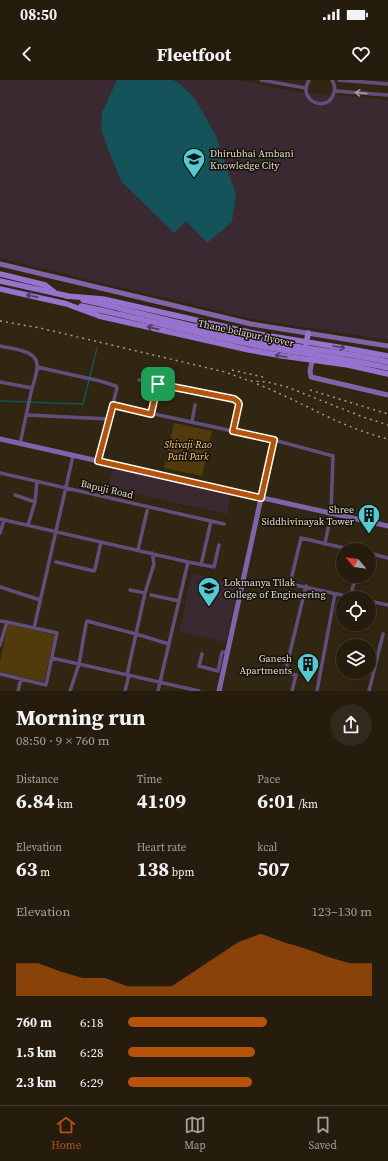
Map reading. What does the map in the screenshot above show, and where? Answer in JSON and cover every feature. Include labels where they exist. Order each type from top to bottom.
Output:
[{"type":"main road","points":[[0,274],[44,285],[55,293]]},
{"type":"main road","points":[[0,281],[55,293],[101,307]]},
{"type":"main road","points":[[0,289],[64,303],[101,307]]},
{"type":"main road","points":[[66,296],[103,299],[252,333],[350,348],[388,356]]},
{"type":"main road","points":[[64,303],[99,316],[249,350],[313,361],[348,365],[388,374]]},
{"type":"main road","name":"Thane belapur flyover","points":[[101,307],[251,339],[350,354],[388,362]]},
{"type":"main road","name":"Thane belapur flyover","points":[[101,307],[250,344],[388,368]]},
{"type":"main road","points":[[304,359],[308,333]]},
{"type":"street","points":[[261,80],[306,88]]},
{"type":"street","points":[[309,80],[306,88],[308,96],[310,100],[318,104],[322,104],[332,98],[335,91],[332,80]]},
{"type":"street","points":[[339,80],[388,84]]},
{"type":"street","points":[[335,91],[388,95]]},
{"type":"street","points":[[0,264],[251,324],[388,346]]},
{"type":"street","points":[[316,334],[313,361],[310,371],[311,377],[388,395]]},
{"type":"street","points":[[0,346],[27,352],[31,354],[37,363],[20,444]]},
{"type":"street","points":[[37,367],[116,386],[117,388],[113,405],[98,461]]},
{"type":"street","points":[[140,380],[236,400],[239,404],[233,431]]},
{"type":"street","points":[[0,382],[32,388]]},
{"type":"street","points":[[151,414],[158,384]]},
{"type":"street","points":[[113,405],[274,440],[333,456],[331,513],[325,544]]},
{"type":"street","points":[[192,422],[195,406]]},
{"type":"street","points":[[26,415],[109,419]]},
{"type":"street","points":[[0,439],[388,526]]},
{"type":"street","points":[[219,691],[221,672],[228,652],[274,440]]},
{"type":"street","points":[[34,628],[73,456]]},
{"type":"street","name":"Bapuji Road","points":[[0,473],[224,524]]},
{"type":"street","points":[[28,525],[35,502],[37,481]]},
{"type":"street","points":[[15,495],[35,502]]},
{"type":"street","points":[[138,550],[148,506]]},
{"type":"street","points":[[0,533],[2,519],[214,567],[219,545]]},
{"type":"street","points":[[201,564],[211,521]]},
{"type":"street","points":[[317,691],[335,594],[306,586],[290,584],[301,538],[336,546]]},
{"type":"street","points":[[56,562],[94,571],[101,542]]},
{"type":"street","points":[[125,691],[145,593],[154,564],[152,553]]},
{"type":"street","points":[[376,555],[388,558]]},
{"type":"street","points":[[158,691],[188,562]]},
{"type":"street","points":[[292,691],[296,675],[285,673],[306,586]]},
{"type":"street","points":[[0,588],[40,600]]},
{"type":"street","points":[[130,590],[145,593]]},
{"type":"street","points":[[151,595],[179,601]]},
{"type":"street","points":[[376,602],[388,605]]},
{"type":"street","points":[[0,621],[57,633],[46,685],[0,674]]},
{"type":"street","points":[[70,691],[79,664],[87,621],[169,644]]},
{"type":"street","points":[[0,645],[7,622]]},
{"type":"street","points":[[369,691],[383,634]]},
{"type":"street","points":[[202,654],[199,666],[221,672]]},
{"type":"street","points":[[52,658],[199,691]]},
{"type":"street","points":[[18,691],[21,679]]},
{"type":"shaded area","name":"Dhirubhai Ambani Knowledge City","points":[[0,80],[237,80],[299,92],[388,100],[388,340],[252,319],[0,258]]},
{"type":"shaded area","points":[[113,468],[231,493],[227,514],[108,488]]},
{"type":"shaded area","name":"Lokmanya Tilak College of Engineering","points":[[192,574],[238,584],[226,642],[179,632]]},
{"type":"green space","name":"Shivaji Rao Patil Park","points":[[174,423],[212,431],[202,476],[164,468]]},
{"type":"green space","points":[[8,624],[55,635],[44,682],[0,672],[0,661]]},
{"type":"water","points":[[117,80],[172,80],[179,83],[195,99],[215,134],[236,194],[232,222],[207,243],[186,221],[174,233],[122,182],[101,129],[102,113]]},
{"type":"waterway","points":[[0,401],[83,404],[97,348]]},
{"type":"railway","points":[[0,321],[40,328],[225,372],[250,381],[268,382],[287,387],[363,417],[388,425]]},
{"type":"railway","points":[[232,370],[267,378]]},
{"type":"railway","points":[[257,384],[347,425],[388,439]]},
{"type":"railway","points":[[310,390],[388,414]]},
{"type":"place","name":"Dhirubhai Ambani Knowledge City","points":[[194,178]]},
{"type":"place","name":"Shree Siddhivinayak Tower","points":[[369,534]]},
{"type":"place","name":"Lokmanya Tilak College of Engineering","points":[[209,608]]},
{"type":"place","name":"Ganesh Apartments","points":[[308,684]]},
{"type":"route","points":[[158,384],[234,399],[239,404],[233,431],[274,440],[261,498],[98,461],[113,405],[151,414],[158,384]]}]
